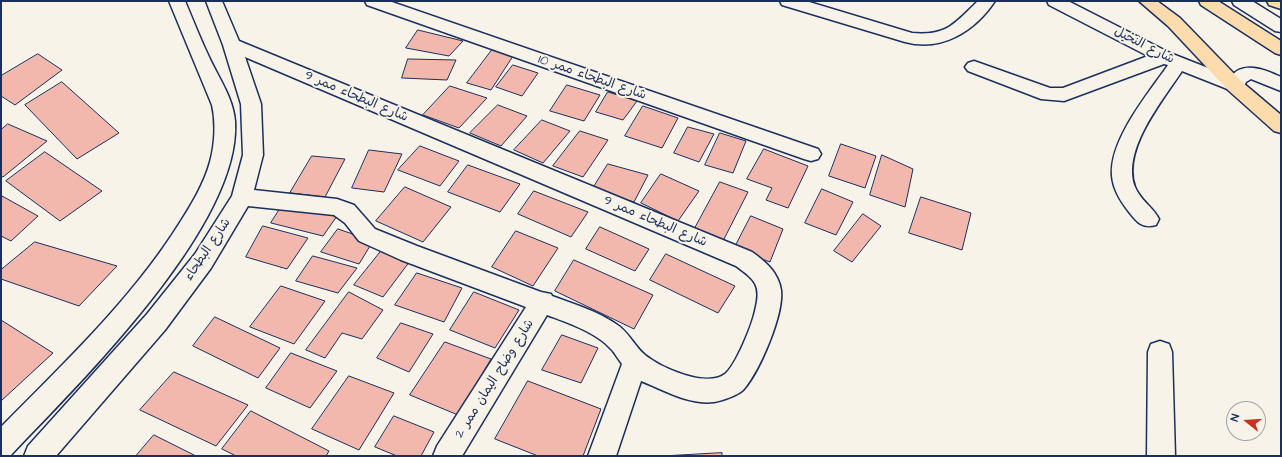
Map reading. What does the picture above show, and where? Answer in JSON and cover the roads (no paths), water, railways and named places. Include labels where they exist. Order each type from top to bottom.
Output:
[{"type":"main road","name":"شارع النخيل","points":[[1147,1],[1174,22],[1235,86],[1281,126]]},
{"type":"main road","points":[[1207,1],[1281,49]]},
{"type":"main road","points":[[1275,1],[1281,4]]},
{"type":"street","points":[[1,446],[98,344],[161,269],[204,203],[217,174],[224,147],[225,122],[221,100],[188,31],[177,1]]},
{"type":"street","name":"شارع البطحاء","points":[[38,456],[156,322],[203,261],[242,197],[253,155],[251,104],[232,45],[214,1]]},
{"type":"street","name":"شارع البطحاء ممر 10","points":[[373,1],[811,154]]},
{"type":"street","points":[[788,1],[911,38],[927,40],[940,39],[957,30],[987,1]]},
{"type":"street","name":"شارع النخيل","points":[[1055,1],[1171,60],[1235,86]]},
{"type":"street","points":[[1240,1],[1281,27]]},
{"type":"street","points":[[1251,1],[1281,20]]},
{"type":"street","name":"شارع البطحاء ممر 9","points":[[232,45],[744,259],[762,272],[769,289],[768,308],[765,321],[746,366],[734,382],[715,390],[694,390],[659,377],[635,362],[619,340],[608,331],[579,316],[543,301],[409,253],[367,235],[358,226],[353,217],[346,211],[336,207],[242,197]]},
{"type":"street","points":[[974,67],[1048,94],[1064,95],[1171,60]]},
{"type":"street","points":[[1148,219],[1137,207],[1127,191],[1122,176],[1123,162],[1130,138],[1171,60]]},
{"type":"street","points":[[1235,86],[1241,76],[1249,73],[1269,79],[1281,85]]},
{"type":"street","name":"شارع وضاح اليمان ممر 2","points":[[448,456],[543,301]]},
{"type":"street","points":[[1160,352],[1161,456]]},
{"type":"street","points":[[602,456],[635,362]]}]
